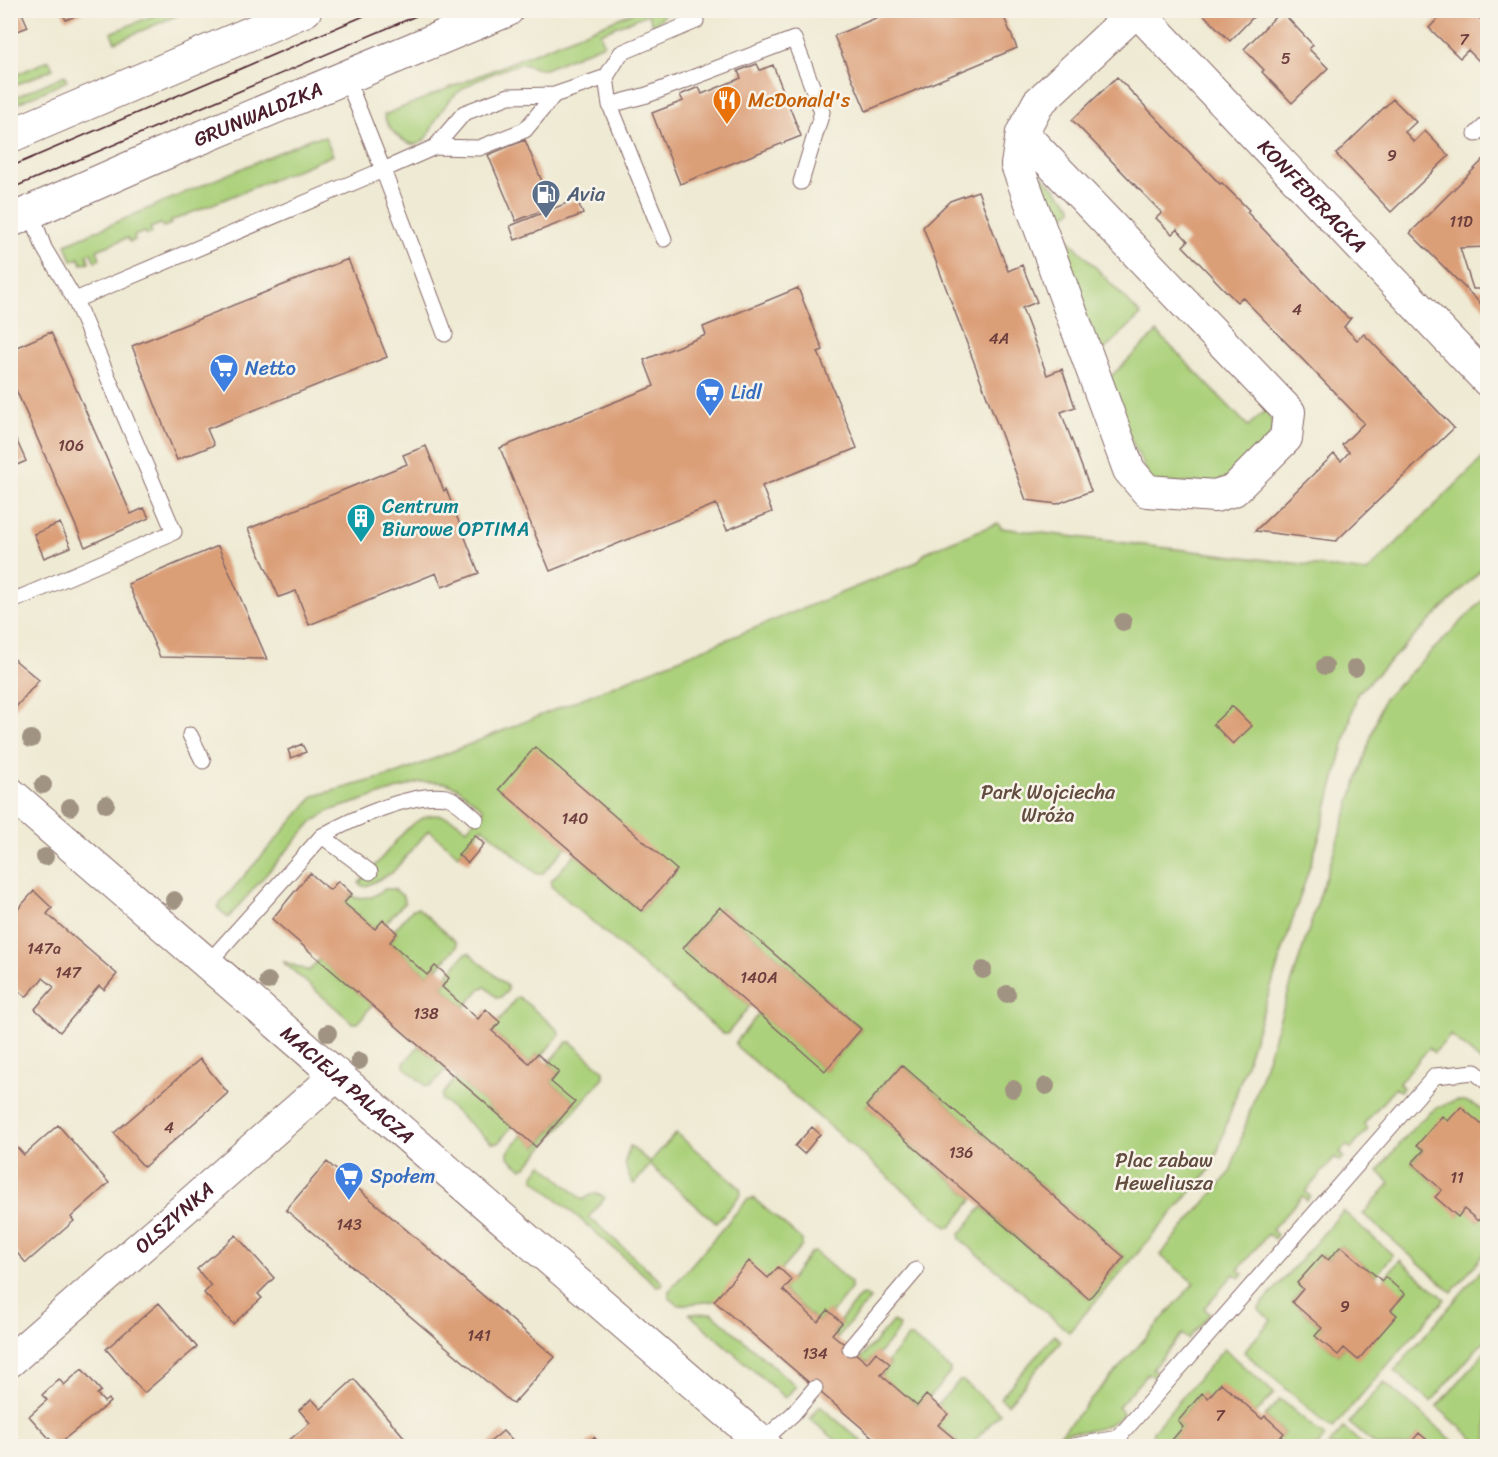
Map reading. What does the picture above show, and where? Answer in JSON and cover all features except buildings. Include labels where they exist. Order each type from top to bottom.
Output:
[{"type":"street","points":[[10,136],[305,10]]},
{"type":"street","name":"GRUNWALDZKA","points":[[21,217],[173,150],[507,10]]},
{"type":"street","points":[[1022,133],[1289,412],[1286,438],[1234,490],[1215,496],[1147,491],[1129,470],[1017,165],[1022,133],[1038,103],[1136,11]]},
{"type":"street","name":"KONFEDERACKA","points":[[1136,11],[1488,381]]},
{"type":"street","name":"MACIEJA PALACZA","points":[[10,793],[338,1075],[761,1445]]},
{"type":"street","name":"OLSZYNKA","points":[[10,1361],[338,1075]]},
{"type":"lane","points":[[435,147],[464,113],[509,96],[554,95],[606,77],[621,53],[696,21],[692,10]]},
{"type":"lane","points":[[610,105],[647,95],[794,39],[822,112],[801,182]]},
{"type":"lane","points":[[346,77],[446,334]]},
{"type":"lane","points":[[606,77],[610,105],[664,239]]},
{"type":"lane","points":[[75,300],[435,147],[479,148],[525,130],[554,95]]},
{"type":"lane","points":[[10,602],[174,532],[75,300],[45,248],[21,217]]},
{"type":"lane","points":[[190,735],[203,762]]},
{"type":"lane","points":[[208,963],[322,836],[346,822],[422,796],[448,797],[476,819]]},
{"type":"lane","points":[[322,836],[370,872]]},
{"type":"lane","points":[[1074,1446],[1121,1442],[1435,1076],[1475,1072],[1488,1083]]},
{"type":"lane","points":[[849,1348],[916,1270]]},
{"type":"lane","points":[[761,1445],[816,1388]]},
{"type":"green space","points":[[164,11],[176,11],[178,15],[115,42],[111,33]]},
{"type":"green space","points":[[636,11],[665,11],[662,18],[653,25],[648,14],[600,33],[604,44],[545,69],[519,64],[470,84],[447,103],[428,136],[421,143],[410,143],[403,140],[387,123],[384,115]]},
{"type":"green space","points":[[49,60],[53,69],[11,87],[11,77]]},
{"type":"green space","points":[[65,75],[67,81],[11,106],[11,99]]},
{"type":"green space","points":[[325,137],[333,155],[171,221],[171,224],[163,227],[161,224],[150,228],[152,233],[147,235],[145,232],[134,236],[135,240],[130,242],[127,238],[97,250],[100,259],[95,262],[91,253],[87,254],[89,262],[82,264],[79,258],[72,261],[66,244],[312,138]]},
{"type":"green space","points":[[1035,174],[1044,177],[1072,206],[1072,209],[1055,225],[1141,315],[1104,350],[1096,349]]},
{"type":"green space","points":[[1157,332],[1248,426],[1267,411],[1272,423],[1272,435],[1226,483],[1152,483],[1104,383]]},
{"type":"green space","name":"Park Wojciecha Wróża","points":[[1484,457],[1487,460],[1487,564],[1357,694],[1320,835],[1213,1166],[1069,1332],[960,1239],[960,1234],[982,1207],[1089,1299],[1124,1257],[902,1065],[866,1106],[973,1199],[951,1227],[947,1227],[736,1046],[736,1042],[759,1013],[825,1071],[861,1029],[720,907],[683,948],[750,1006],[727,1034],[723,1034],[551,886],[551,881],[575,854],[641,911],[677,870],[566,847],[543,873],[537,874],[482,827],[458,855],[429,830],[392,873],[362,886],[359,883],[416,822],[434,815],[444,816],[467,829],[484,809],[458,788],[446,783],[420,782],[329,811],[311,823],[228,918],[217,907],[314,796],[399,773],[917,562],[926,552],[998,523],[1001,528],[1367,572]]},
{"type":"green space","points":[[1487,596],[1487,1067],[1451,1035],[1434,1053],[1429,1048],[1399,1083],[1403,1088],[1400,1091],[1395,1088],[1364,1124],[1368,1129],[1351,1149],[1346,1145],[1340,1153],[1344,1157],[1340,1161],[1335,1157],[1305,1192],[1310,1196],[1307,1200],[1302,1196],[1272,1230],[1277,1235],[1274,1239],[1268,1234],[1238,1270],[1243,1274],[1240,1278],[1234,1274],[1204,1308],[1210,1314],[1188,1339],[1182,1334],[1152,1369],[1158,1374],[1155,1378],[1148,1373],[1118,1407],[1124,1414],[1098,1429],[1068,1432],[1055,1446],[1050,1446],[1194,1283],[1160,1255],[1230,1173],[1383,700]]},
{"type":"green space","points":[[385,889],[394,889],[404,897],[405,902],[386,923],[375,929],[344,903],[352,894],[355,898],[372,897]]},
{"type":"green space","points":[[418,908],[456,942],[457,946],[438,968],[435,966],[427,975],[390,942],[397,933],[394,930],[413,909]]},
{"type":"green space","points":[[469,953],[507,986],[508,990],[501,997],[497,998],[486,987],[481,988],[465,1007],[442,987],[449,978],[447,975],[465,954]]},
{"type":"green space","points":[[319,959],[372,1005],[358,1023],[353,1023],[282,961],[309,971]]},
{"type":"green space","points":[[519,997],[558,1030],[559,1035],[541,1057],[537,1054],[529,1063],[492,1031]]},
{"type":"green space","points":[[567,1042],[571,1042],[604,1071],[604,1077],[526,1167],[521,1168],[508,1157],[508,1152],[522,1135],[537,1147],[575,1102],[551,1082],[559,1072],[549,1063]]},
{"type":"green space","points":[[419,1046],[446,1069],[431,1086],[426,1086],[404,1067],[404,1063]]},
{"type":"green space","points":[[456,1078],[512,1126],[498,1143],[492,1143],[442,1100],[442,1095]]},
{"type":"green space","points":[[1465,1101],[1487,1111],[1487,1130],[1448,1121],[1418,1145],[1424,1150],[1412,1163],[1442,1190],[1458,1216],[1464,1209],[1478,1221],[1487,1210],[1487,1250],[1452,1292],[1363,1214],[1390,1183],[1378,1171],[1412,1129],[1444,1104]]},
{"type":"green space","points":[[676,1133],[740,1188],[741,1194],[716,1223],[650,1165],[634,1184],[628,1175],[626,1156],[630,1146],[650,1162]]},
{"type":"green space","points":[[542,1164],[583,1200],[593,1194],[605,1198],[589,1217],[663,1283],[661,1285],[657,1286],[534,1179],[534,1175]]},
{"type":"green space","points":[[753,1198],[802,1240],[802,1246],[781,1270],[768,1278],[714,1301],[678,1305],[669,1297],[669,1291],[747,1200]]},
{"type":"green space","points":[[1343,1211],[1393,1255],[1376,1276],[1341,1246],[1328,1260],[1322,1255],[1298,1283],[1303,1289],[1292,1302],[1322,1328],[1316,1336],[1338,1355],[1391,1310],[1385,1277],[1400,1260],[1445,1299],[1332,1429],[1244,1352],[1271,1320],[1258,1309]]},
{"type":"green space","points":[[815,1252],[851,1283],[851,1289],[831,1314],[828,1311],[818,1322],[783,1290],[810,1253]]},
{"type":"green space","points":[[1482,1269],[1487,1273],[1487,1337],[1431,1402],[1394,1371]]},
{"type":"green space","points":[[865,1295],[870,1299],[837,1338],[833,1334],[842,1323],[840,1321],[860,1296]]},
{"type":"green space","points":[[712,1313],[796,1386],[785,1398],[689,1314]]},
{"type":"green space","points":[[893,1321],[899,1326],[899,1330],[879,1354],[876,1353],[867,1363],[861,1358]]},
{"type":"green space","points":[[1054,1335],[1061,1341],[1008,1404],[1000,1398]]},
{"type":"green space","points":[[908,1337],[912,1337],[950,1369],[950,1373],[929,1398],[926,1396],[917,1406],[881,1376],[890,1364],[887,1362]]},
{"type":"green space","points":[[1224,1349],[1274,1393],[1256,1414],[1208,1398],[1202,1393],[1178,1421],[1183,1427],[1172,1440],[1179,1446],[1152,1446],[1153,1431]]},
{"type":"green space","points":[[1487,1349],[1487,1446],[1482,1446],[1437,1407]]},
{"type":"green space","points":[[959,1381],[963,1381],[1000,1413],[970,1446],[952,1446],[957,1441],[938,1425],[937,1405]]},
{"type":"green space","points":[[1384,1382],[1459,1446],[1434,1446],[1419,1434],[1408,1446],[1377,1446],[1349,1423]]},
{"type":"green space","points":[[1280,1399],[1325,1437],[1317,1446],[1273,1446],[1284,1433],[1265,1416]]},
{"type":"green space","points":[[820,1406],[867,1446],[843,1446],[810,1419]]},
{"type":"green space","points":[[1344,1428],[1364,1446],[1328,1446]]},
{"type":"tram line","points":[[10,167],[378,10]]},
{"type":"tram line","points":[[10,189],[430,10]]},
{"type":"place","name":"McDonald's","points":[[727,126]]},
{"type":"place","name":"Avia","points":[[546,220]]},
{"type":"place","name":"Netto","points":[[224,394]]},
{"type":"place","name":"Lidl","points":[[710,418]]},
{"type":"place","name":"Centrum Biurowe OPTIMA","points":[[361,544]]},
{"type":"place","name":"Społem","points":[[349,1202]]},
{"type":"park label","name":"Plac zabaw Heweliusza","points":[[1164,1172]]}]
